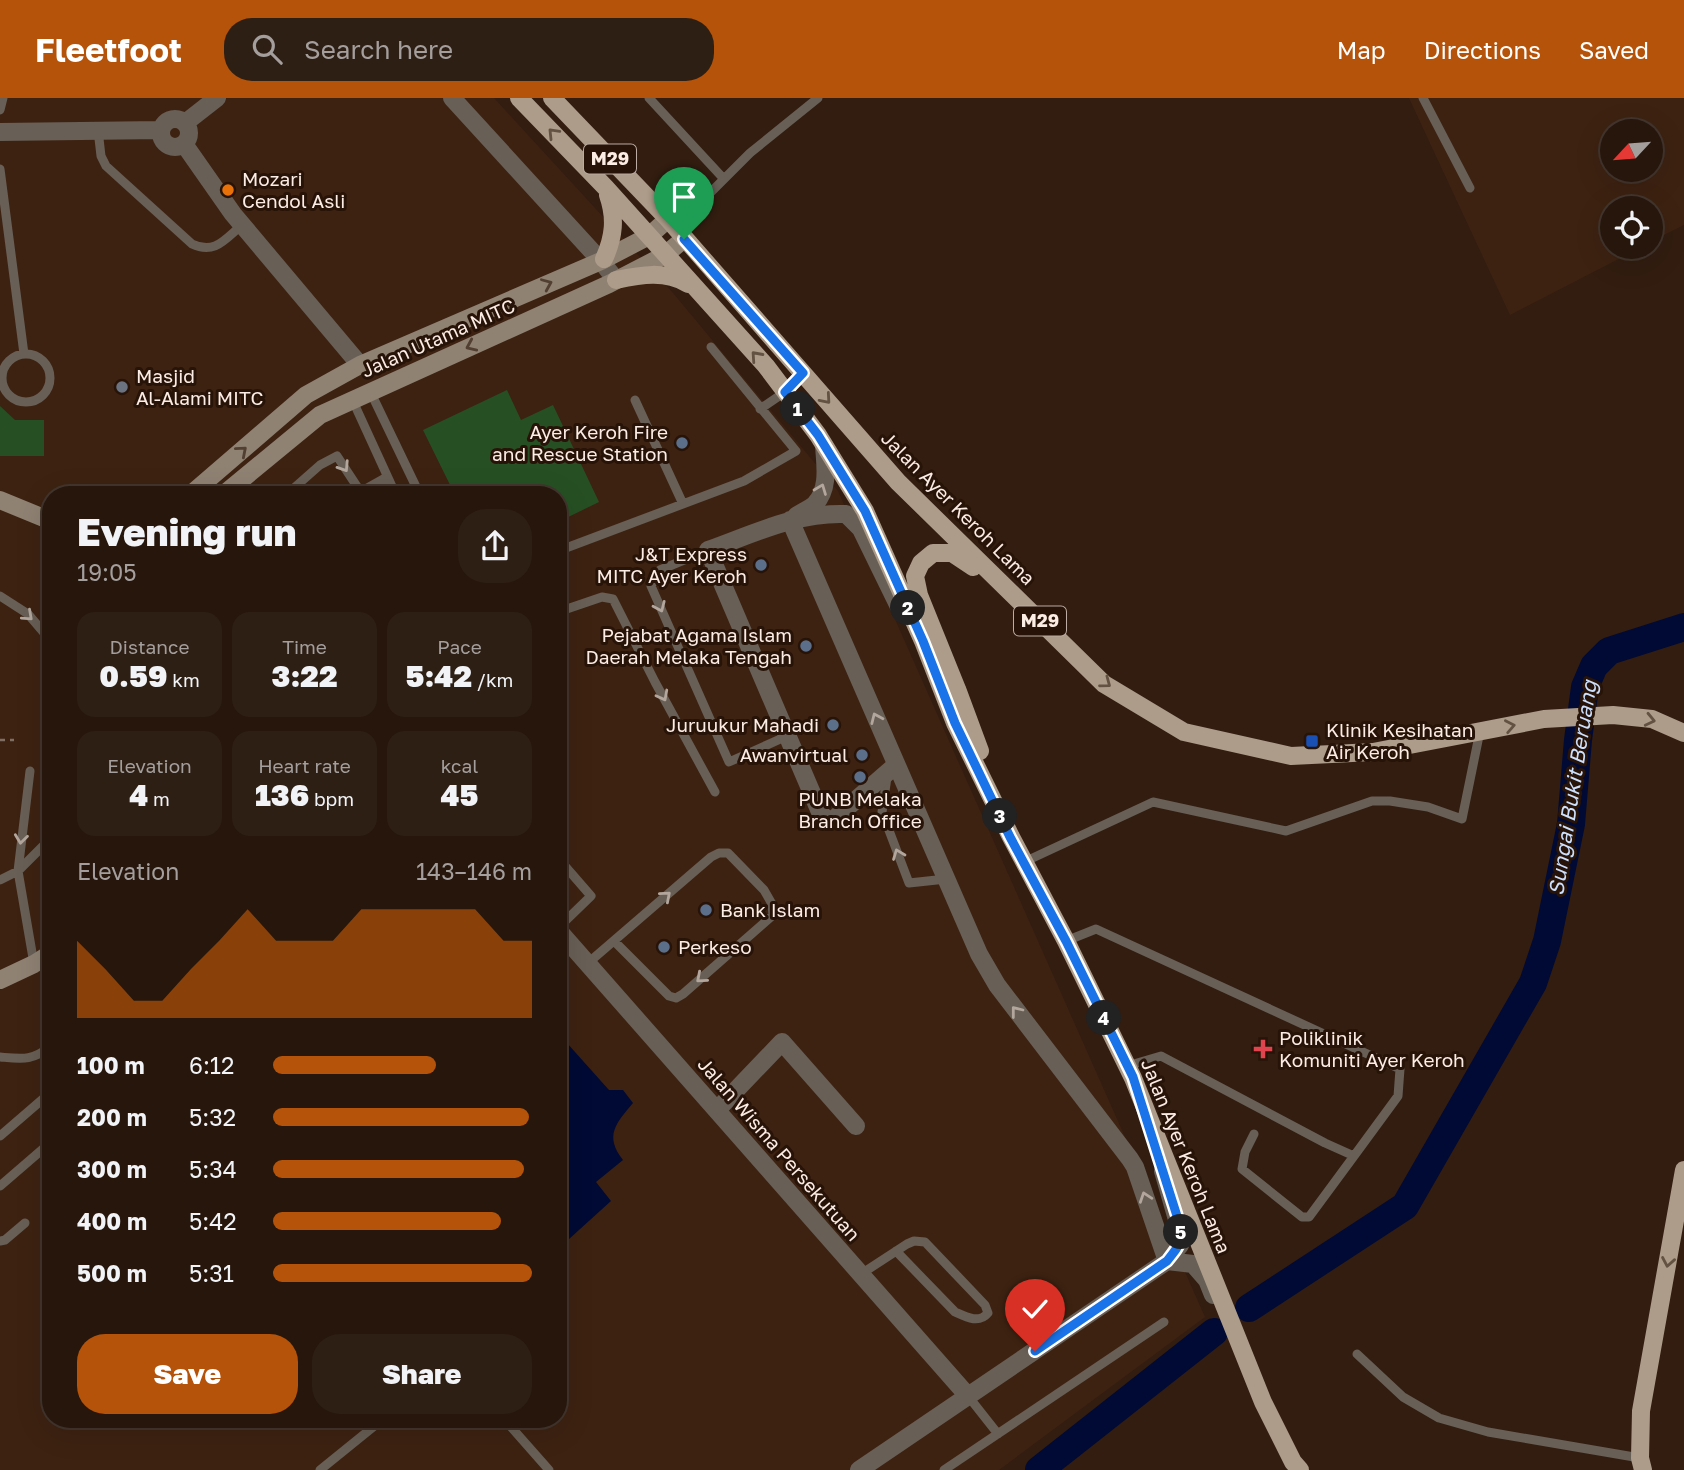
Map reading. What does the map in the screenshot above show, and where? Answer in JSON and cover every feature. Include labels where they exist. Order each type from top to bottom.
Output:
[{"type":"main road","name":"Jalan Ayer Keroh Lama","points":[[519,98],[606,188],[766,366],[824,444],[865,511],[923,641],[955,723],[1130,1072],[1262,1402],[1293,1462],[1300,1470]]},
{"type":"main road","name":"Jalan Ayer Keroh Lama","points":[[552,98],[668,219],[898,482],[1104,684],[1184,732],[1291,756],[1373,752],[1544,719],[1613,715],[1652,719],[1684,733]]},
{"type":"main road","points":[[602,260],[610,247],[614,226],[614,214],[606,188]]},
{"type":"main road","points":[[200,486],[306,395],[360,365],[602,260],[649,236],[668,219]]},
{"type":"main road","name":"Jalan Utama MITC","points":[[234,486],[320,415],[616,280],[664,255],[684,239]]},
{"type":"main road","points":[[616,280],[647,275],[673,276],[694,287]]},
{"type":"main road","points":[[0,500],[42,518]]},
{"type":"main road","points":[[1010,837],[957,689],[919,595],[915,576],[921,563],[933,553],[952,553],[970,564],[999,592],[1077,657]]},
{"type":"main road","points":[[0,980],[42,959]]},
{"type":"main road","points":[[1641,1464],[1641,1411],[1684,1170]]},
{"type":"street","points":[[185,123],[217,98]]},
{"type":"street","points":[[452,98],[602,260],[616,280]]},
{"type":"street","points":[[174,119],[185,123],[189,134],[184,144],[179,147],[167,145],[161,136],[161,130],[168,121],[174,119]]},
{"type":"street","points":[[0,132],[161,130]]},
{"type":"street","points":[[184,144],[242,225],[360,365]]},
{"type":"street","points":[[790,520],[815,504],[822,491],[826,475],[824,444]]},
{"type":"street","points":[[892,768],[834,819],[824,818],[708,550],[790,520],[846,514],[861,529],[955,723]]},
{"type":"street","points":[[790,520],[892,768],[979,954],[997,985],[1135,1167],[1167,1261]]},
{"type":"street","name":"Jalan Wisma Persekutuan","points":[[567,939],[968,1396]]},
{"type":"street","points":[[717,1110],[782,1042],[856,1126]]},
{"type":"street","points":[[859,1470],[1167,1261],[1180,1245],[1182,1237],[1177,1216],[1130,1072]]},
{"type":"street","points":[[1167,1261],[1193,1264],[1207,1280],[1262,1402]]},
{"type":"lane","points":[[0,110],[3,98]]},
{"type":"lane","points":[[649,98],[723,178]]},
{"type":"lane","points":[[684,239],[693,210],[723,178],[818,98]]},
{"type":"lane","points":[[1423,98],[1470,188]]},
{"type":"lane","points":[[98,130],[100,156],[106,166],[192,244],[202,248],[219,245],[242,225]]},
{"type":"lane","points":[[0,169],[24,354]]},
{"type":"lane","points":[[668,219],[693,210]]},
{"type":"lane","points":[[567,548],[744,481],[796,451],[711,347]]},
{"type":"lane","points":[[24,354],[44,362],[50,376],[50,384],[42,396],[29,402],[20,402],[13,398],[3,385],[2,377],[9,362],[24,354]]},
{"type":"lane","points":[[760,408],[785,392],[803,373]]},
{"type":"lane","points":[[370,391],[415,486]]},
{"type":"lane","points":[[352,400],[392,486]]},
{"type":"lane","points":[[635,400],[683,504]]},
{"type":"lane","points":[[296,486],[320,464],[337,456],[353,486]]},
{"type":"lane","points":[[370,486],[387,477]]},
{"type":"lane","points":[[708,550],[660,570],[651,586],[729,762],[787,736]]},
{"type":"lane","points":[[0,596],[28,614],[42,631]]},
{"type":"lane","points":[[567,609],[602,597],[613,599],[715,792]]},
{"type":"lane","points":[[1024,862],[1153,802],[1286,831],[1372,801],[1428,807],[1462,819],[1480,732]]},
{"type":"lane","points":[[892,768],[882,812],[909,883],[946,879]]},
{"type":"lane","points":[[30,771],[18,871],[34,964]]},
{"type":"lane","points":[[0,880],[18,871],[42,847]]},
{"type":"lane","points":[[588,963],[711,857],[719,853],[727,853],[764,890],[772,904],[773,915],[676,998],[669,996],[614,941]]},
{"type":"lane","points":[[567,868],[591,896],[567,920]]},
{"type":"lane","points":[[1066,941],[1096,929],[1400,1069],[1398,1096],[1309,1217],[1302,1217],[1242,1168],[1245,1152],[1254,1134]]},
{"type":"lane","points":[[0,1057],[32,1058],[42,1052]]},
{"type":"lane","points":[[1130,1072],[1161,1056],[1354,1156]]},
{"type":"lane","points":[[0,1136],[42,1100]]},
{"type":"lane","points":[[0,1186],[42,1150]]},
{"type":"lane","points":[[0,1241],[5,1240],[25,1223]]},
{"type":"lane","points":[[861,1274],[896,1251],[914,1241],[925,1242],[985,1305],[988,1313],[979,1319],[955,1312],[896,1251]]},
{"type":"lane","points":[[944,1470],[1164,1322]]},
{"type":"lane","points":[[1357,1354],[1403,1396],[1439,1418],[1488,1432],[1641,1464]]},
{"type":"lane","points":[[968,1396],[998,1434]]},
{"type":"lane","points":[[320,1470],[372,1428]]},
{"type":"lane","points":[[512,1428],[549,1470]]},
{"type":"path","points":[[0,740],[13,740]]},
{"type":"shaded area","points":[[0,98],[494,98],[673,293],[838,491],[1205,1317],[999,1470],[0,1470]]},
{"type":"shaded area","points":[[1409,98],[1684,98],[1684,225],[1663,236],[1663,196],[1600,196],[1600,259],[1619,259],[1510,315]]},
{"type":"green space","points":[[507,390],[521,420],[553,405],[599,502],[567,518],[567,486],[451,486],[423,430]]},
{"type":"green space","points":[[0,406],[15,420],[44,420],[44,456],[0,456]]},
{"type":"water","points":[[567,1043],[609,1090],[623,1090],[633,1103],[614,1130],[614,1144],[623,1160],[596,1182],[611,1201],[567,1241]]},
{"type":"waterway","name":"Sungai Bukit Beruang","points":[[1249,1308],[1405,1206],[1533,983],[1547,941],[1571,824],[1585,687],[1594,666],[1609,651],[1684,627]]},
{"type":"waterway","points":[[1039,1470],[1214,1332]]},
{"type":"place","name":"Mozari Cendol Asli","points":[[228,190]]},
{"type":"place","name":"Masjid Al-Alami MITC","points":[[122,387]]},
{"type":"place","name":"Ayer Keroh Fire and Rescue Station","points":[[682,443]]},
{"type":"place","name":"J&T Express MITC Ayer Keroh","points":[[761,565]]},
{"type":"place","name":"Pejabat Agama Islam Daerah Melaka Tengah","points":[[806,646]]},
{"type":"place","name":"Juruukur Mahadi","points":[[833,725]]},
{"type":"place","name":"Klinik Kesihatan Air Keroh","points":[[1312,741]]},
{"type":"place","name":"Awanvirtual","points":[[862,755]]},
{"type":"place","name":"PUNB Melaka Branch Office","points":[[860,777]]},
{"type":"place","name":"Bank Islam","points":[[706,910]]},
{"type":"place","name":"Perkeso","points":[[664,947]]},
{"type":"place","name":"Poliklinik Komuniti Ayer Keroh","points":[[1263,1049]]},
{"type":"route","points":[[684,239],[803,373],[785,392],[818,435],[865,511],[923,641],[955,723],[1133,1077],[1177,1216],[1182,1237],[1180,1245],[1167,1261],[1035,1351]]}]
